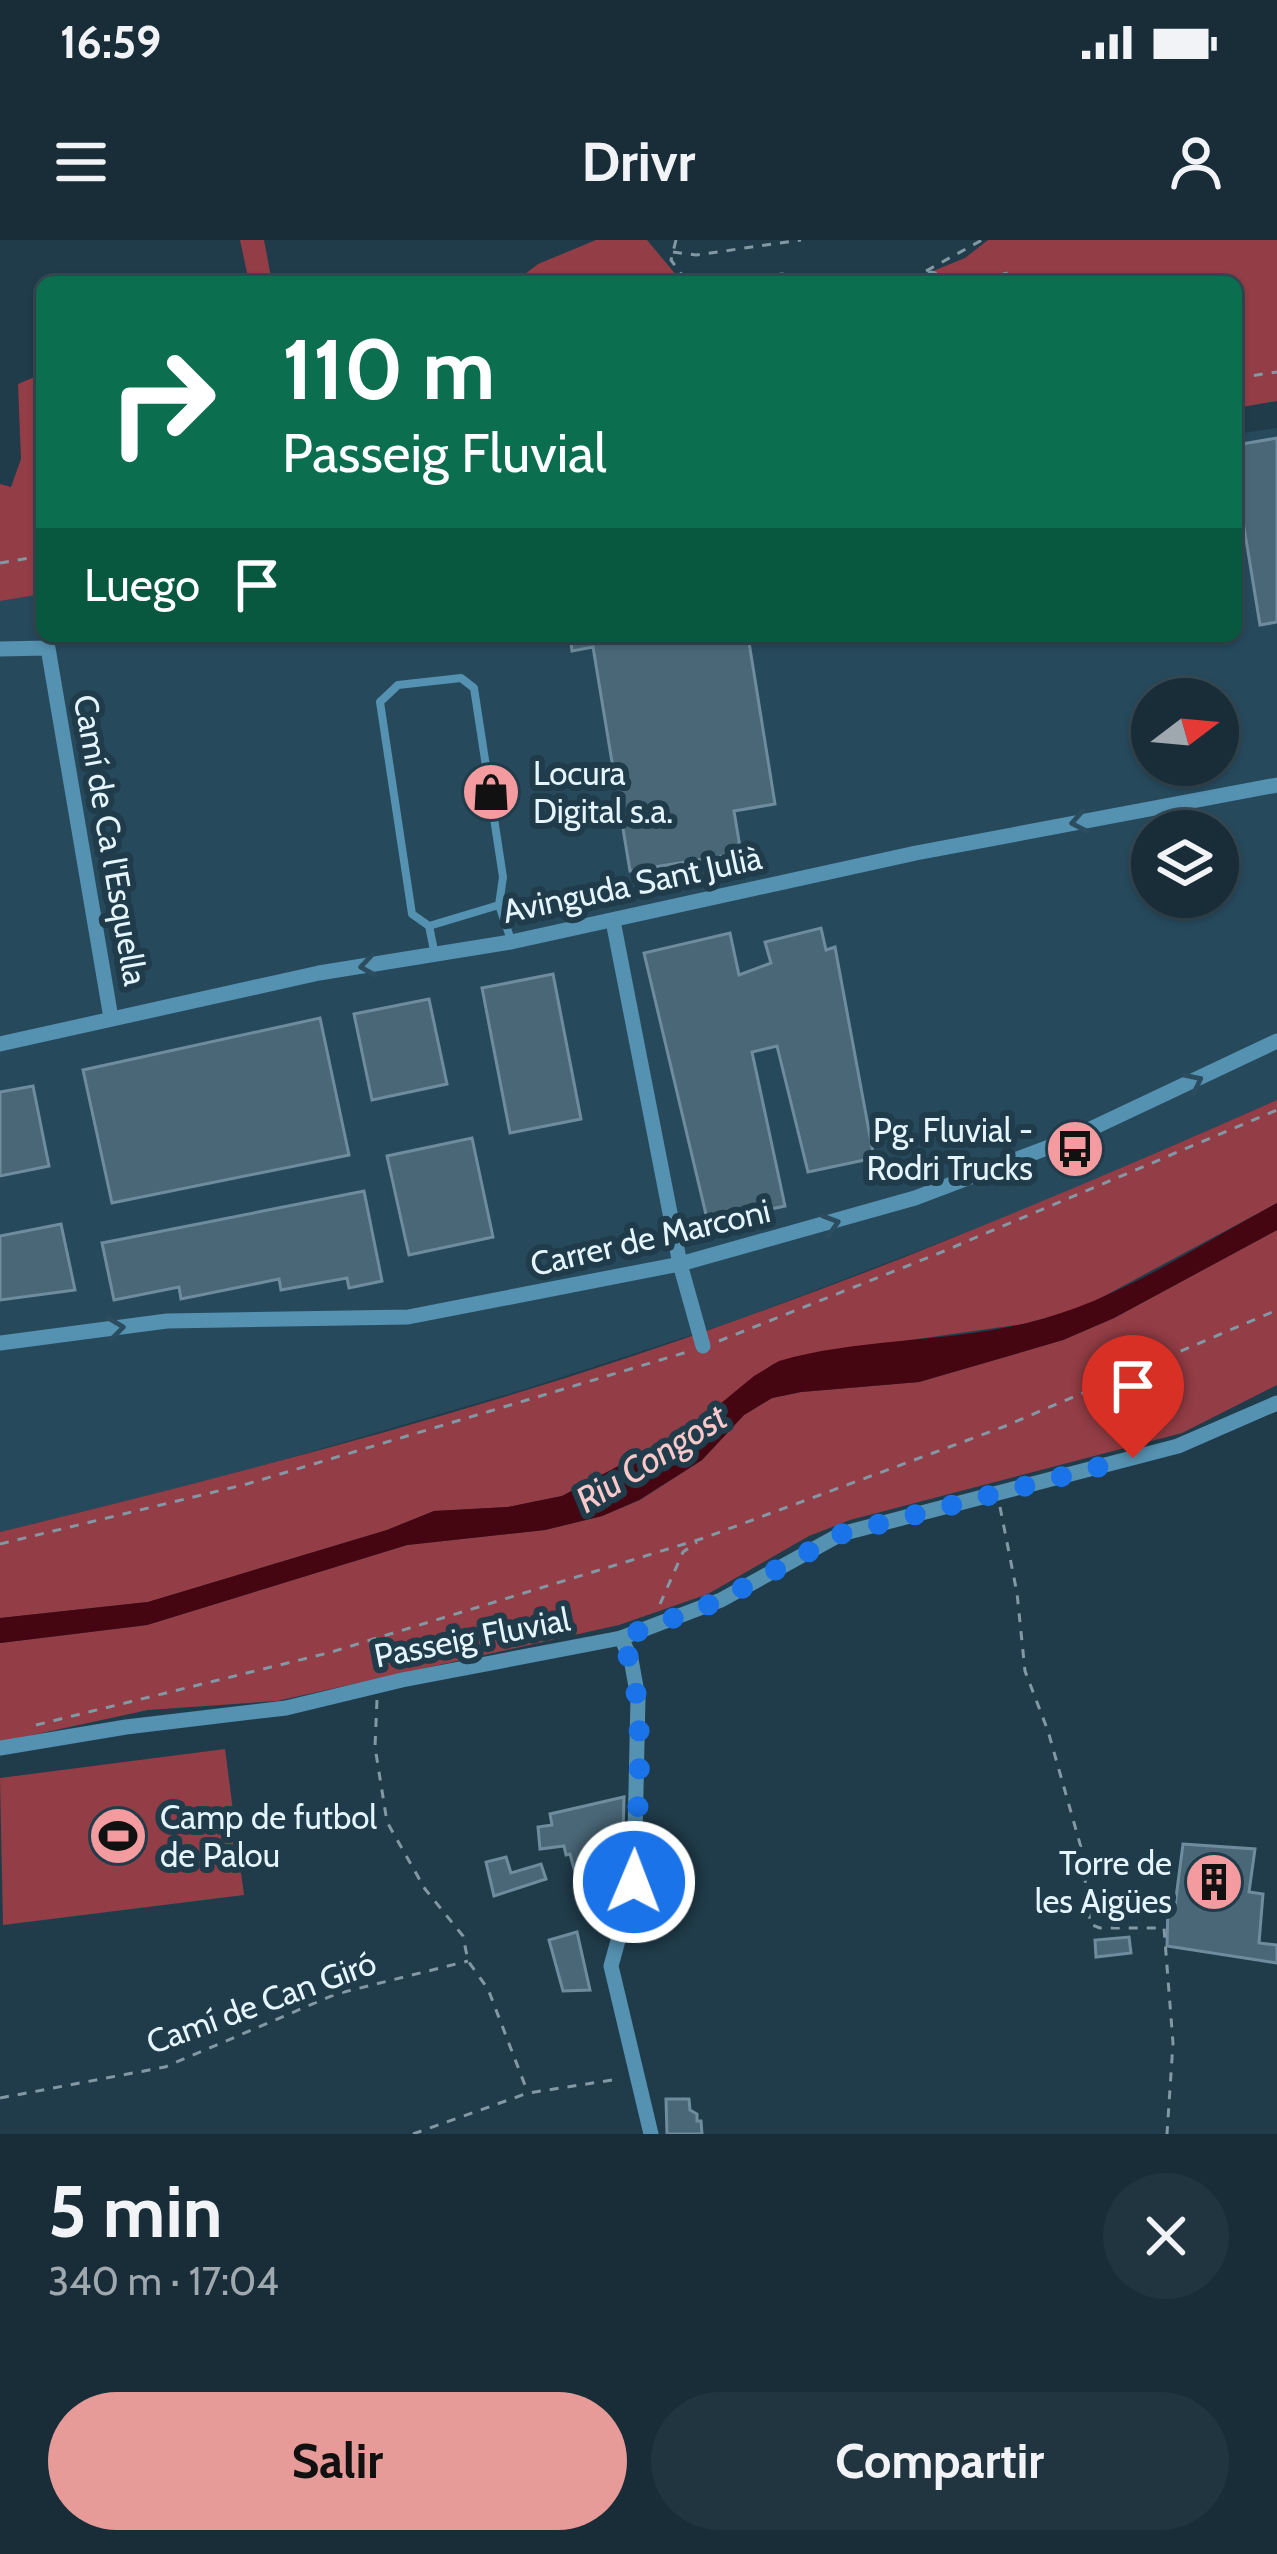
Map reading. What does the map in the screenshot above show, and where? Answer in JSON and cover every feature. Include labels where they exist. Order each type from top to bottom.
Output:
[{"type":"street","name":"Camí de Ca l'Esquella","points":[[0,649],[48,648],[111,1018]]},
{"type":"street","name":"Avinguda Sant Julià","points":[[0,1044],[319,973],[511,942],[916,853],[1277,785]]},
{"type":"street","points":[[613,921],[680,1264],[703,1346]]},
{"type":"street","name":"Carrer de Marconi","points":[[0,1342],[167,1322],[408,1317],[680,1264],[800,1234],[934,1191],[1086,1132],[1277,1041]]},
{"type":"street","name":"Passeig Fluvial","points":[[0,1748],[286,1708],[621,1638],[721,1600],[841,1534],[1178,1446],[1277,1402]]},
{"type":"street","points":[[621,1638],[631,1659],[638,1698],[634,1882],[611,1966],[651,2134]]},
{"type":"lane","points":[[435,955],[429,926],[412,914],[380,702],[398,685],[461,678],[474,688],[503,877],[499,905],[511,942]]},
{"type":"lane","points":[[429,926],[499,905]]},
{"type":"path","points":[[676,240],[670,260],[682,276]]},
{"type":"path","points":[[673,252],[696,255],[801,240]]},
{"type":"path","points":[[914,276],[982,240]]},
{"type":"path","points":[[921,274],[968,276]]},
{"type":"path","points":[[1242,377],[1277,372]]},
{"type":"path","points":[[0,563],[36,557]]},
{"type":"path","points":[[0,1544],[269,1478],[703,1346],[937,1254],[1277,1110]]},
{"type":"path","points":[[25,1728],[328,1652],[704,1538],[1003,1426],[1277,1310]]},
{"type":"path","points":[[997,1493],[1017,1593],[1025,1671],[1048,1730],[1082,1851],[1090,1924],[1164,1928],[1173,2043],[1167,2134]]},
{"type":"path","points":[[647,1628],[683,1552],[704,1538]]},
{"type":"path","points":[[375,1687],[375,1747],[387,1822],[416,1875],[463,1936],[468,1961],[488,1990],[529,2092]]},
{"type":"path","name":"Camí de Can Giró","points":[[0,2098],[165,2066],[336,1994],[468,1961]]},
{"type":"path","points":[[413,2134],[529,2092],[636,2077]]},
{"type":"shaded area","points":[[240,240],[264,240],[271,276],[248,276]]},
{"type":"shaded area","points":[[596,240],[647,240],[677,276],[523,276],[538,264]]},
{"type":"shaded area","points":[[988,240],[1277,240],[1277,401],[1242,407],[1242,276],[921,276],[965,258]]},
{"type":"shaded area","points":[[36,376],[36,595],[0,601],[0,484],[11,487],[21,459],[18,384]]},
{"type":"shaded area","points":[[1277,428],[1277,1100],[1035,1206],[738,1320],[525,1389],[225,1477],[0,1532],[0,601],[36,595],[36,642],[1242,642],[1242,433]]},
{"type":"shaded area","points":[[1277,1100],[1277,1203],[1084,1307],[1024,1324],[812,1354],[773,1364],[692,1427],[562,1496],[508,1507],[434,1511],[387,1530],[148,1602],[0,1618],[0,1532],[373,1435],[649,1351],[943,1242]]},
{"type":"shaded area","points":[[1277,1230],[1277,1385],[1182,1433],[850,1520],[809,1536],[708,1594],[619,1625],[277,1701],[148,1710],[0,1742],[0,1643],[147,1625],[407,1545],[545,1530],[602,1516],[640,1500],[702,1460],[744,1415],[772,1398],[919,1382],[1063,1340],[1114,1318]]},
{"type":"shaded area","name":"Camp de futbol de Palou","points":[[225,1749],[244,1895],[3,1925],[0,1778]]},
{"type":"water","name":"Riu Congost","points":[[1277,1203],[1277,1230],[1114,1318],[1063,1340],[919,1382],[772,1398],[744,1415],[702,1460],[639,1500],[602,1516],[545,1530],[407,1545],[147,1625],[0,1643],[0,1618],[148,1602],[387,1530],[434,1511],[508,1507],[562,1496],[692,1427],[779,1361],[840,1348],[996,1329],[1061,1313],[1155,1271]]},
{"type":"building","points":[[1277,438],[1277,622],[1260,625],[1242,515],[1242,444]]},
{"type":"building","points":[[571,642],[749,642],[775,804],[734,811],[741,853],[630,871],[593,647],[572,651]]},
{"type":"building","points":[[821,928],[826,950],[835,947],[874,1158],[808,1172],[777,1046],[752,1052],[785,1206],[708,1223],[644,953],[730,933],[739,975],[771,963],[765,942]]},
{"type":"building","points":[[553,974],[581,1119],[510,1133],[482,988]]},
{"type":"building","points":[[429,999],[447,1084],[372,1100],[354,1014]]},
{"type":"building","points":[[320,1018],[349,1155],[112,1203],[83,1070]]},
{"type":"building","points":[[33,1086],[49,1166],[0,1176],[0,1092]]},
{"type":"building","points":[[472,1138],[493,1237],[409,1255],[387,1156]]},
{"type":"building","points":[[364,1191],[382,1281],[349,1288],[347,1278],[281,1290],[279,1279],[181,1299],[179,1287],[114,1300],[102,1243]]},
{"type":"building","points":[[61,1224],[75,1290],[0,1300],[0,1236]]},
{"type":"building","points":[[624,1797],[622,1872],[609,1872],[611,1879],[587,1885],[584,1873],[576,1876],[564,1846],[540,1849],[538,1827],[552,1825],[550,1814]]},
{"type":"building","name":"Torre de les Aigües","points":[[1183,1844],[1255,1849],[1249,1892],[1263,1894],[1259,1943],[1277,1945],[1277,1963],[1167,1946],[1168,1905],[1175,1906]]},
{"type":"building","points":[[506,1857],[511,1873],[541,1864],[546,1879],[494,1896],[486,1862]]},
{"type":"building","points":[[577,1932],[590,1990],[563,1991],[549,1940]]},
{"type":"building","points":[[1129,1937],[1131,1953],[1096,1957],[1095,1940]]},
{"type":"building","points":[[666,2099],[689,2099],[702,2134],[667,2134]]},
{"type":"place","name":"Locura Digital s.a.","points":[[491,792]]},
{"type":"place","name":"Pg. Fluvial - Rodri Trucks","points":[[1075,1149]]},
{"type":"place","name":"Camp de futbol de Palou","points":[[118,1836]]},
{"type":"place","name":"Torre de les Aigües","points":[[1214,1882]]},
{"type":"route","points":[[634,1882],[638,1698],[631,1659],[621,1638],[721,1600],[841,1534],[1133,1458]]}]
